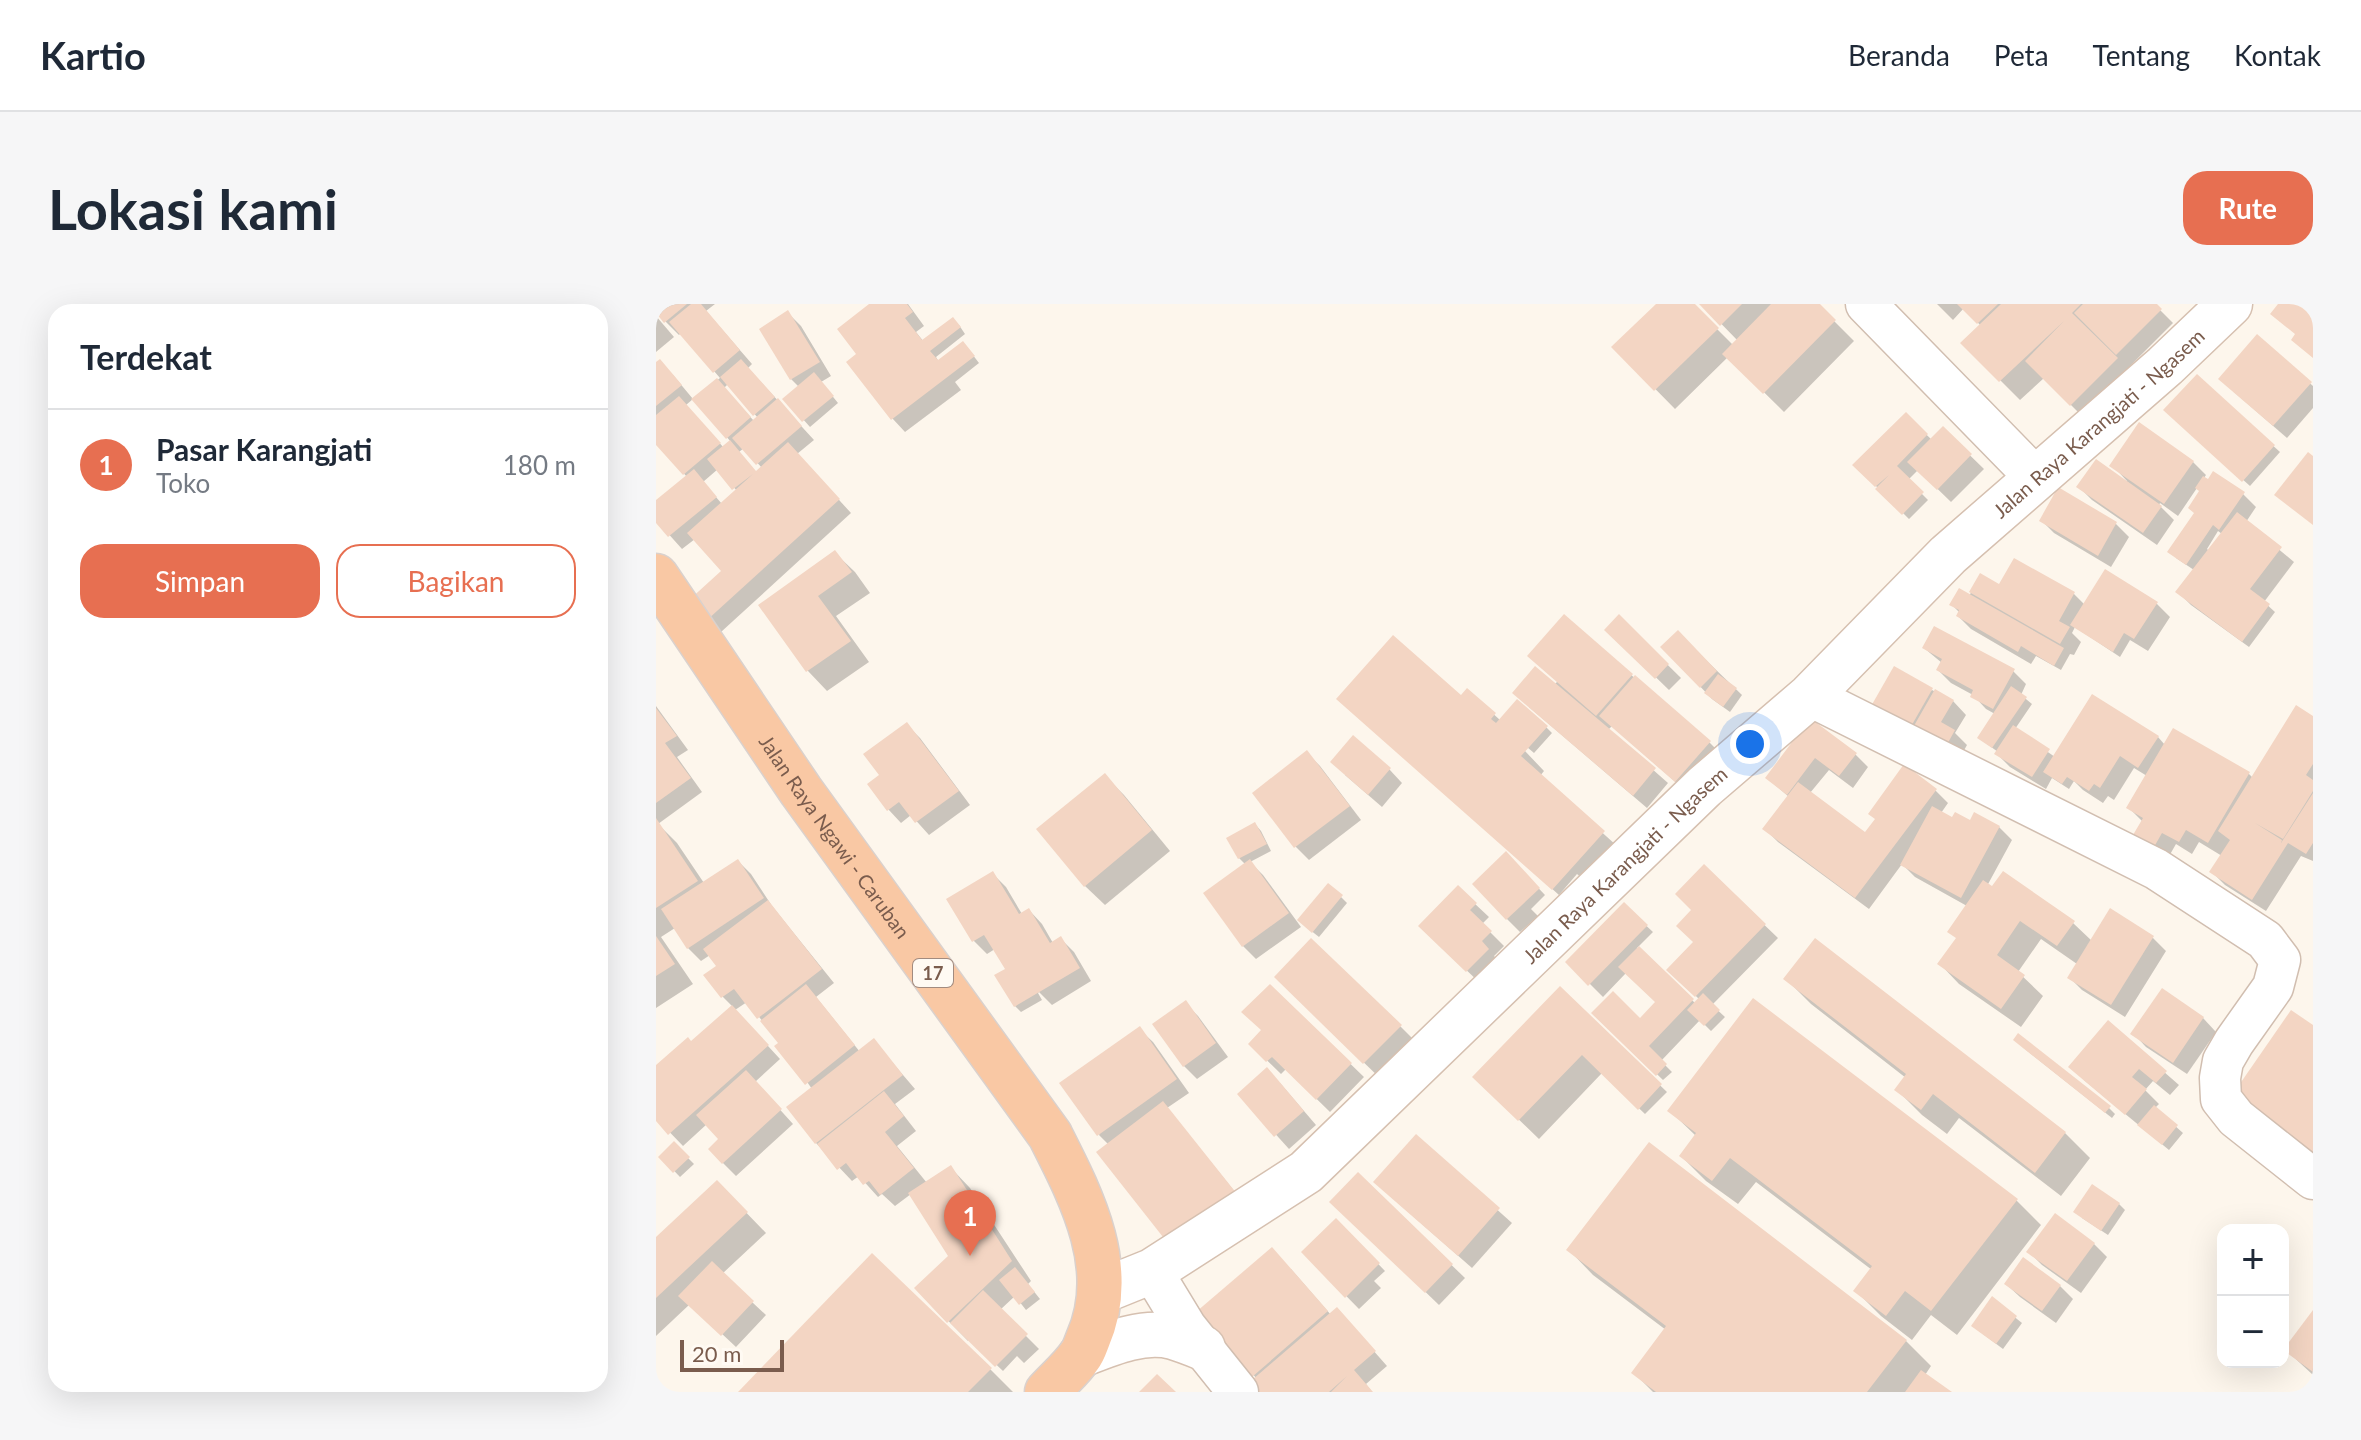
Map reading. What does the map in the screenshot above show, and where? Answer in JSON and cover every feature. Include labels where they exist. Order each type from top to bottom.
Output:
[{"type":"highway","name":"Jalan Raya Ngawi - Caruban","points":[[656,576],[801,791],[1050,1135],[1076,1185],[1092,1227],[1099,1264],[1097,1320],[1083,1352],[1047,1392]]},
{"type":"main road","name":"Jalan Raya Karangjati - Ngasem","points":[[1100,1292],[1152,1271],[1306,1172],[1704,787],[1810,696],[1948,555],[2165,366],[2230,304]]},
{"type":"main road","points":[[1083,1352],[1129,1293],[1152,1271]]},
{"type":"main road","points":[[1083,1352],[1141,1336],[1170,1336],[1203,1348]]},
{"type":"street","points":[[1866,304],[2036,478]]},
{"type":"street","points":[[1810,696],[2156,869],[2265,940],[2280,960],[2273,987],[2223,1061],[2221,1099],[2236,1118],[2313,1179]]},
{"type":"street","points":[[1152,1271],[1186,1327],[1238,1392]]},
{"type":"building","points":[[656,304],[687,304],[664,323],[656,313]]},
{"type":"building","points":[[691,304],[701,304],[740,350],[713,373],[669,322]]},
{"type":"building","points":[[869,304],[907,304],[913,312],[905,318],[922,340],[953,317],[961,327],[930,351],[938,360],[963,341],[975,356],[891,420],[846,362],[856,354],[837,329]]},
{"type":"building","points":[[1656,304],[1695,304],[1719,328],[1654,391],[1611,347]]},
{"type":"building","points":[[1699,304],[1742,304],[1720,326]]},
{"type":"building","points":[[1771,304],[1820,304],[1836,320],[1763,394],[1722,354]]},
{"type":"building","points":[[1957,304],[1998,304],[1977,324]]},
{"type":"building","points":[[2001,304],[2081,304],[2072,313],[2118,358],[2070,406],[2025,361],[2064,321],[1999,382],[1960,343]]},
{"type":"building","points":[[2083,304],[2157,304],[2162,309],[2116,355],[2074,313]]},
{"type":"building","points":[[2278,304],[2313,304],[2313,358],[2291,340],[2295,334],[2270,314]]},
{"type":"building","points":[[788,310],[820,362],[790,380],[759,329]]},
{"type":"building","points":[[2257,334],[2312,382],[2273,426],[2218,379]]},
{"type":"building","points":[[660,359],[682,385],[656,406],[656,362]]},
{"type":"building","points":[[741,359],[775,397],[753,416],[720,377]]},
{"type":"building","points":[[814,372],[834,396],[802,422],[782,399]]},
{"type":"building","points":[[2197,374],[2275,445],[2242,482],[2163,410]]},
{"type":"building","points":[[717,378],[751,417],[726,439],[691,399]]},
{"type":"building","points":[[679,396],[721,443],[683,475],[656,445],[656,415]]},
{"type":"building","points":[[778,398],[802,426],[756,465],[732,438]]},
{"type":"building","points":[[1906,412],[1928,434],[1897,466],[1924,492],[1902,515],[1875,489],[1889,475],[1875,487],[1852,465]]},
{"type":"building","points":[[2139,422],[2194,461],[2164,504],[2109,466]]},
{"type":"building","points":[[1943,426],[1972,454],[1937,490],[1907,462]]},
{"type":"building","points":[[730,440],[756,471],[788,442],[840,499],[706,621],[688,601],[721,571],[687,533],[753,474],[732,490],[707,459]]},
{"type":"building","points":[[2308,452],[2313,456],[2313,525],[2274,495]]},
{"type":"building","points":[[2096,459],[2162,506],[2143,533],[2076,487]]},
{"type":"building","points":[[694,469],[717,497],[668,537],[656,523],[656,500]]},
{"type":"building","points":[[2213,471],[2245,492],[2219,530],[2213,525],[2186,565],[2167,552],[2194,513],[2188,508],[2199,491],[2195,488],[2203,476],[2208,479]]},
{"type":"building","points":[[2058,487],[2117,522],[2098,556],[2039,521]]},
{"type":"building","points":[[2237,512],[2282,547],[2250,589],[2270,604],[2242,642],[2175,592]]},
{"type":"building","points":[[835,550],[852,572],[818,596],[851,641],[806,672],[758,605]]},
{"type":"building","points":[[2014,558],[2075,592],[2059,621],[2070,627],[2060,644],[1969,592],[1980,573],[1999,584]]},
{"type":"building","points":[[2105,569],[2158,602],[2134,639],[2124,633],[2113,652],[2070,625]]},
{"type":"building","points":[[1959,588],[2064,648],[2054,666],[2021,646],[2018,652],[1956,616],[1959,610],[1949,605]]},
{"type":"building","points":[[1564,614],[1633,674],[1596,716],[1527,656]]},
{"type":"building","points":[[1619,614],[1669,664],[1655,679],[1604,630]]},
{"type":"building","points":[[1934,626],[2015,669],[1993,709],[1970,697],[1973,690],[1936,670],[1942,659],[1922,648]]},
{"type":"building","points":[[1678,630],[1717,671],[1700,688],[1660,647]]},
{"type":"building","points":[[1393,635],[1461,695],[1467,688],[1496,713],[1491,719],[1496,723],[1517,699],[1548,726],[1521,756],[1605,831],[1552,890],[1336,699]]},
{"type":"building","points":[[1535,666],[1656,768],[1633,796],[1512,693]]},
{"type":"building","points":[[1894,666],[1933,688],[1909,730],[1870,708]]},
{"type":"building","points":[[1718,674],[1737,688],[1723,707],[1704,693]]},
{"type":"building","points":[[1635,675],[1711,741],[1675,782],[1599,716]]},
{"type":"building","points":[[2011,686],[2027,697],[1992,748],[1977,738]]},
{"type":"building","points":[[1935,689],[1954,700],[1941,722],[1955,730],[1944,750],[1911,731]]},
{"type":"building","points":[[2092,694],[2159,736],[2138,768],[2120,756],[2100,788],[2094,784],[2089,791],[2067,777],[2062,784],[2043,772]]},
{"type":"building","points":[[2296,705],[2313,716],[2313,764],[2306,775],[2313,780],[2313,791],[2283,839],[2255,823],[2282,840],[2281,843],[2313,793],[2313,843],[2306,854],[2288,843],[2252,900],[2209,872],[2230,840],[2218,831]]},
{"type":"building","points":[[656,708],[677,736],[665,743],[691,778],[656,803]]},
{"type":"building","points":[[1810,718],[1857,753],[1839,776],[1815,758],[1787,795],[1765,778]]},
{"type":"building","points":[[907,722],[959,791],[915,823],[899,802],[887,811],[867,784],[879,775],[863,754]]},
{"type":"building","points":[[2013,725],[2050,749],[2032,777],[1994,754]]},
{"type":"building","points":[[2173,728],[2250,772],[2208,843],[2186,830],[2179,842],[2162,833],[2154,847],[2133,835],[2143,818],[2126,808]]},
{"type":"building","points":[[1353,735],[1391,768],[1368,795],[1330,762]]},
{"type":"building","points":[[1307,750],[1350,806],[1294,848],[1252,793]]},
{"type":"building","points":[[1904,764],[1937,789],[1855,898],[1762,829],[1798,782],[1865,832],[1875,819],[1868,814]]},
{"type":"building","points":[[1105,773],[1152,830],[1084,887],[1036,829]]},
{"type":"building","points":[[1932,806],[1952,817],[1955,812],[1970,820],[1974,812],[2000,826],[1961,898],[1900,865]]},
{"type":"building","points":[[656,818],[698,881],[656,908]]},
{"type":"building","points":[[1255,822],[1267,844],[1238,859],[1226,838]]},
{"type":"building","points":[[1506,851],[1540,888],[1506,920],[1472,884]]},
{"type":"building","points":[[738,859],[764,898],[687,949],[661,909]]},
{"type":"building","points":[[1250,859],[1289,913],[1242,947],[1203,893]]},
{"type":"building","points":[[1704,864],[1766,924],[1695,997],[1666,970],[1693,942],[1676,926],[1691,910],[1675,894]]},
{"type":"building","points":[[993,871],[1019,914],[1029,908],[1050,943],[1061,936],[1080,968],[1014,1007],[994,975],[1005,969],[984,935],[972,942],[946,899]]},
{"type":"building","points":[[2003,871],[2075,921],[2057,946],[2020,921],[1997,955],[2025,975],[2001,1009],[1937,964],[1956,938],[1947,932],[1983,880],[1992,886]]},
{"type":"building","points":[[1328,883],[1343,895],[1312,933],[1297,920]]},
{"type":"building","points":[[1458,885],[1477,903],[1470,910],[1492,931],[1482,941],[1489,949],[1466,972],[1418,926]]},
{"type":"building","points":[[768,900],[822,969],[757,1019],[734,989],[721,998],[703,975],[716,966],[703,949]]},
{"type":"building","points":[[1624,902],[1648,925],[1588,986],[1565,962]]},
{"type":"building","points":[[2110,908],[2154,936],[2111,1005],[2067,978]]},
{"type":"building","points":[[656,936],[675,964],[656,976]]},
{"type":"building","points":[[1311,938],[1402,1025],[1363,1064],[1274,977]]},
{"type":"building","points":[[1815,938],[2066,1132],[2035,1173],[1933,1094],[1921,1110],[1894,1090],[1906,1074],[1783,979]]},
{"type":"building","points":[[1639,946],[1694,999],[1649,1046],[1667,1064],[1656,1076],[1591,1013],[1613,991],[1640,1018],[1655,1002],[1618,967]]},
{"type":"building","points":[[806,984],[855,1045],[805,1085],[774,1046],[778,1043],[760,1021]]},
{"type":"building","points":[[1270,984],[1352,1063],[1316,1100],[1272,1057],[1266,1062],[1248,1044],[1261,1030],[1241,1012]]},
{"type":"building","points":[[1560,986],[1662,1084],[1638,1110],[1582,1055],[1518,1121],[1472,1077]]},
{"type":"building","points":[[2162,988],[2204,1017],[2173,1063],[2130,1034]]},
{"type":"building","points":[[1703,993],[1720,1010],[1704,1026],[1687,1010]]},
{"type":"building","points":[[1753,998],[2018,1199],[1931,1311],[1905,1291],[1886,1316],[1853,1291],[1872,1266],[1730,1158],[1712,1181],[1679,1156],[1696,1133],[1667,1111]]},
{"type":"building","points":[[1186,1000],[1216,1043],[1183,1067],[1152,1024]]},
{"type":"building","points":[[732,1005],[769,1045],[668,1135],[656,1121],[656,1065],[688,1037],[691,1041]]},
{"type":"building","points":[[2291,1010],[2313,1025],[2313,1159],[2228,1101]]},
{"type":"building","points":[[2108,1020],[2167,1071],[2156,1083],[2139,1069],[2132,1077],[2147,1089],[2125,1115],[2068,1067]]},
{"type":"building","points":[[1140,1026],[1177,1079],[1097,1136],[1059,1083]]},
{"type":"building","points":[[2018,1033],[2111,1106],[2105,1113],[2013,1040]]},
{"type":"building","points":[[874,1038],[903,1075],[815,1144],[786,1107]]},
{"type":"building","points":[[1267,1067],[1304,1111],[1274,1137],[1237,1094]]},
{"type":"building","points":[[746,1070],[782,1109],[722,1164],[708,1149],[718,1139],[696,1115]]},
{"type":"building","points":[[884,1091],[904,1116],[885,1132],[914,1168],[880,1195],[869,1181],[863,1185],[846,1163],[837,1170],[817,1144]]},
{"type":"building","points":[[1163,1101],[1241,1199],[1174,1251],[1096,1152]]},
{"type":"building","points":[[2154,1105],[2178,1125],[2162,1145],[2137,1125]]},
{"type":"building","points":[[1416,1134],[1500,1208],[1458,1256],[1373,1182]]},
{"type":"building","points":[[674,1141],[690,1157],[673,1173],[658,1157]]},
{"type":"building","points":[[1649,1142],[1907,1340],[1867,1392],[1656,1392],[1631,1373],[1666,1326],[1566,1250]]},
{"type":"building","points":[[951,1165],[1012,1261],[947,1323],[914,1288],[948,1256],[908,1193]]},
{"type":"building","points":[[1358,1172],[1453,1264],[1425,1293],[1329,1202]]},
{"type":"building","points":[[717,1180],[748,1212],[656,1298],[656,1237]]},
{"type":"building","points":[[2092,1184],[2120,1203],[2101,1231],[2073,1212]]},
{"type":"building","points":[[2055,1213],[2095,1243],[2067,1281],[2026,1252]]},
{"type":"building","points":[[1336,1218],[1380,1263],[1345,1298],[1301,1252]]},
{"type":"building","points":[[1272,1247],[1328,1311],[1252,1377],[1196,1312]]},
{"type":"building","points":[[872,1253],[992,1368],[968,1392],[738,1392]]},
{"type":"building","points":[[2023,1257],[2061,1285],[2042,1311],[2004,1284]]},
{"type":"building","points":[[712,1261],[754,1301],[721,1336],[678,1296]]},
{"type":"building","points":[[1015,1267],[1035,1292],[1019,1305],[999,1280]]},
{"type":"building","points":[[983,1290],[1028,1334],[995,1367],[950,1323]]},
{"type":"building","points":[[1992,1296],[2017,1316],[1996,1344],[1971,1326]]},
{"type":"building","points":[[1337,1307],[1376,1351],[1354,1370],[1373,1392],[1331,1392],[1347,1376],[1329,1392],[1250,1392],[1245,1386]]},
{"type":"building","points":[[2313,1310],[2313,1372],[2289,1354],[2289,1342]]},
{"type":"building","points":[[1921,1370],[1952,1392],[1905,1392]]},
{"type":"building","points":[[1157,1374],[1176,1392],[1139,1392]]},
{"type":"place","name":"Pasar Karangjati","points":[[970,1256]]}]
